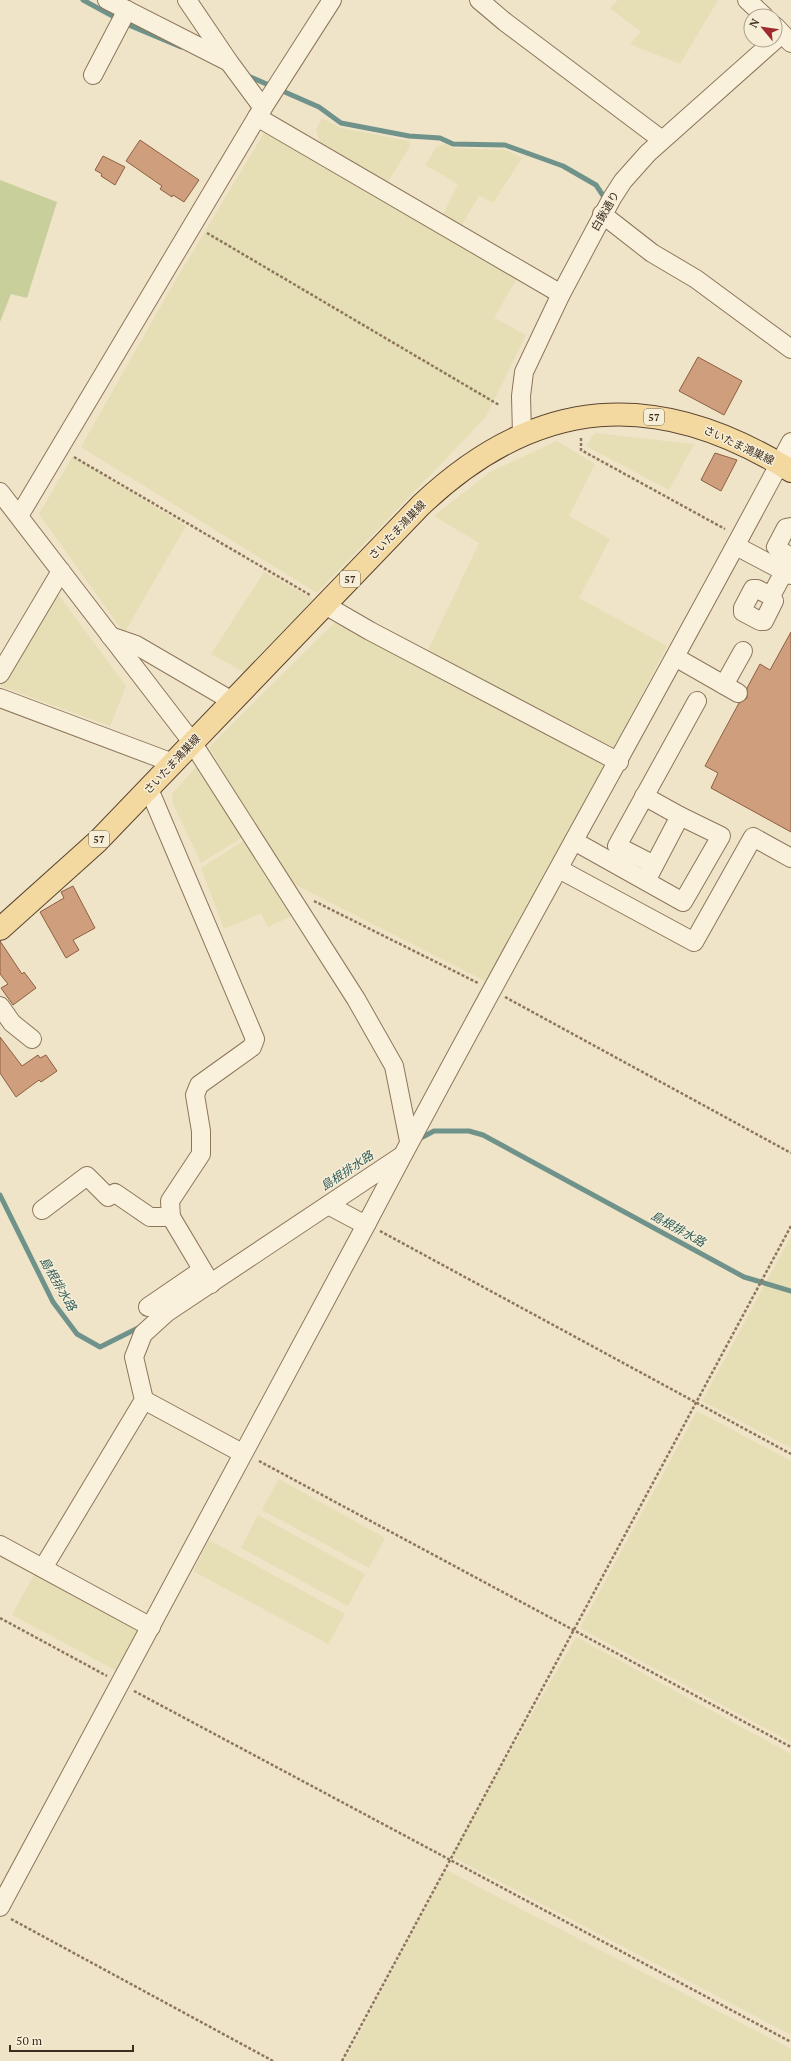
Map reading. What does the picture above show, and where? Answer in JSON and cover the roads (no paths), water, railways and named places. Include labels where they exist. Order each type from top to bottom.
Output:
[{"type":"main road","name":"さいたま鴻巣線","points":[[0,929],[92,846],[445,482],[475,461],[522,434],[548,425],[586,416],[637,415],[671,419],[702,427],[729,438],[785,468]]},
{"type":"street","points":[[107,0],[229,62]]},
{"type":"street","points":[[187,0],[229,62],[260,113],[561,294]]},
{"type":"street","points":[[19,516],[260,113],[332,0]]},
{"type":"street","points":[[479,0],[505,22],[662,140]]},
{"type":"street","points":[[746,0],[755,8]]},
{"type":"street","points":[[93,75],[127,10]]},
{"type":"street","name":"白鍬通り","points":[[522,434],[521,396],[524,372],[561,294],[606,206],[628,176],[662,140],[767,48]]},
{"type":"street","points":[[606,206],[652,253],[696,279],[791,349]]},
{"type":"street","points":[[4,1912],[120,1684],[406,1148],[619,762],[738,541],[785,468],[791,442]]},
{"type":"street","points":[[0,492],[192,742],[356,999],[394,1066],[406,1148]]},
{"type":"street","points":[[789,566],[776,547],[786,528],[791,527]]},
{"type":"street","points":[[738,541],[789,566]]},
{"type":"street","points":[[771,596],[789,566]]},
{"type":"street","points":[[0,674],[61,571]]},
{"type":"street","points":[[325,605],[370,631],[619,762]]},
{"type":"street","points":[[110,636],[136,645],[232,701]]},
{"type":"street","points":[[675,658],[731,689],[743,651]]},
{"type":"street","points":[[0,698],[173,763]]},
{"type":"street","points":[[654,865],[617,846],[697,701]]},
{"type":"street","points":[[149,788],[255,1039],[252,1047],[200,1086],[195,1095],[201,1131],[201,1154],[170,1200],[170,1217],[207,1277]]},
{"type":"street","points":[[574,842],[683,902],[721,836],[644,796]]},
{"type":"street","points":[[646,881],[680,816]]},
{"type":"street","points":[[559,869],[694,942],[753,837],[791,858]]},
{"type":"street","points":[[0,1006],[12,1024],[32,1039]]},
{"type":"street","points":[[148,1307],[207,1277],[328,1205],[406,1148]]},
{"type":"street","points":[[42,1210],[87,1176],[108,1197],[115,1193],[150,1217],[170,1217]]},
{"type":"street","points":[[328,1205],[360,1222],[367,1223]]},
{"type":"street","points":[[43,1568],[144,1400],[134,1357],[143,1334],[207,1277]]},
{"type":"street","points":[[144,1400],[242,1453]]},
{"type":"street","points":[[0,1545],[151,1627]]},
{"type":"waterway","points":[[83,0],[131,26],[181,47]]},
{"type":"waterway","points":[[246,75],[319,107],[341,123],[409,136],[440,138],[453,144],[505,145],[563,166],[596,185],[606,200]]},
{"type":"waterway","name":"島根排水路","points":[[417,1140],[434,1131],[469,1131],[483,1135],[744,1277],[791,1291]]},
{"type":"waterway","name":"島根排水路","points":[[0,1195],[53,1302],[77,1334],[100,1347],[142,1326]]}]
